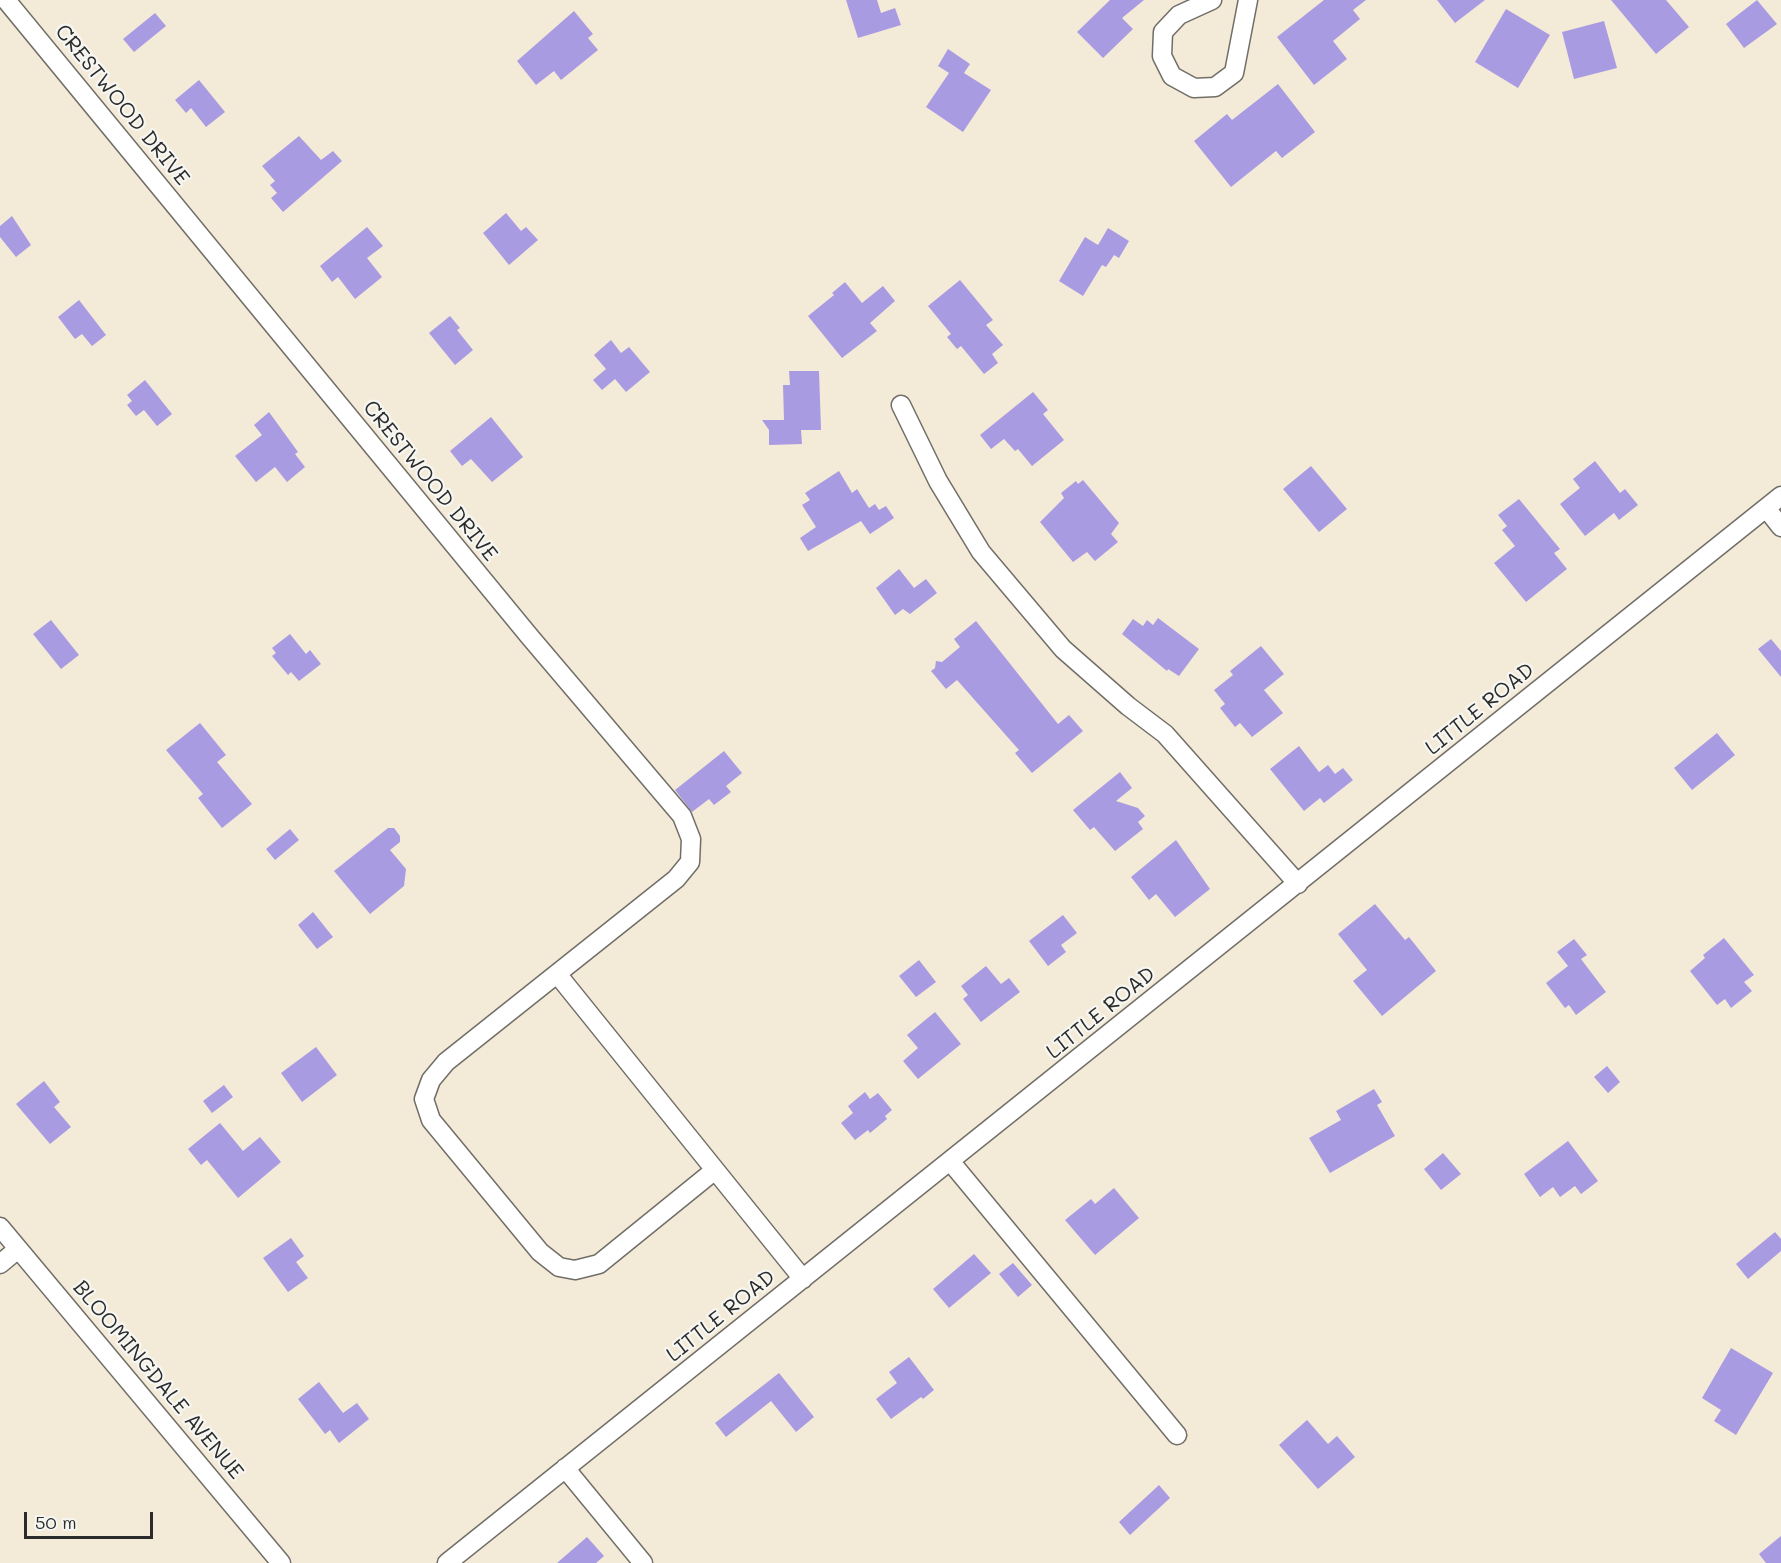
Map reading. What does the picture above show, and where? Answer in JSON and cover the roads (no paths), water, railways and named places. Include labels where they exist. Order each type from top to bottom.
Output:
[{"type":"street","name":"CRESTWOOD DRIVE","points":[[6,0],[530,637],[682,816],[691,838],[690,862],[676,879],[446,1062],[431,1080],[424,1099],[431,1120],[540,1252],[559,1268],[575,1270],[599,1264],[715,1170]]},
{"type":"street","points":[[1212,0],[1179,15],[1163,32],[1162,56],[1172,76],[1194,88],[1215,87],[1234,73],[1248,0]]},
{"type":"street","points":[[901,405],[938,482],[981,552],[1063,649],[1128,706],[1165,734],[1298,884]]},
{"type":"street","name":"LITTLE ROAD","points":[[447,1563],[1781,496]]},
{"type":"street","points":[[1766,508],[1781,527]]},
{"type":"street","points":[[558,975],[803,1279]]},
{"type":"street","points":[[950,1161],[1177,1435]]},
{"type":"street","name":"BLOOMINGDALE AVENUE","points":[[0,1227],[281,1563]]},
{"type":"street","points":[[0,1264],[18,1249]]},
{"type":"street","points":[[565,1468],[643,1563]]}]
